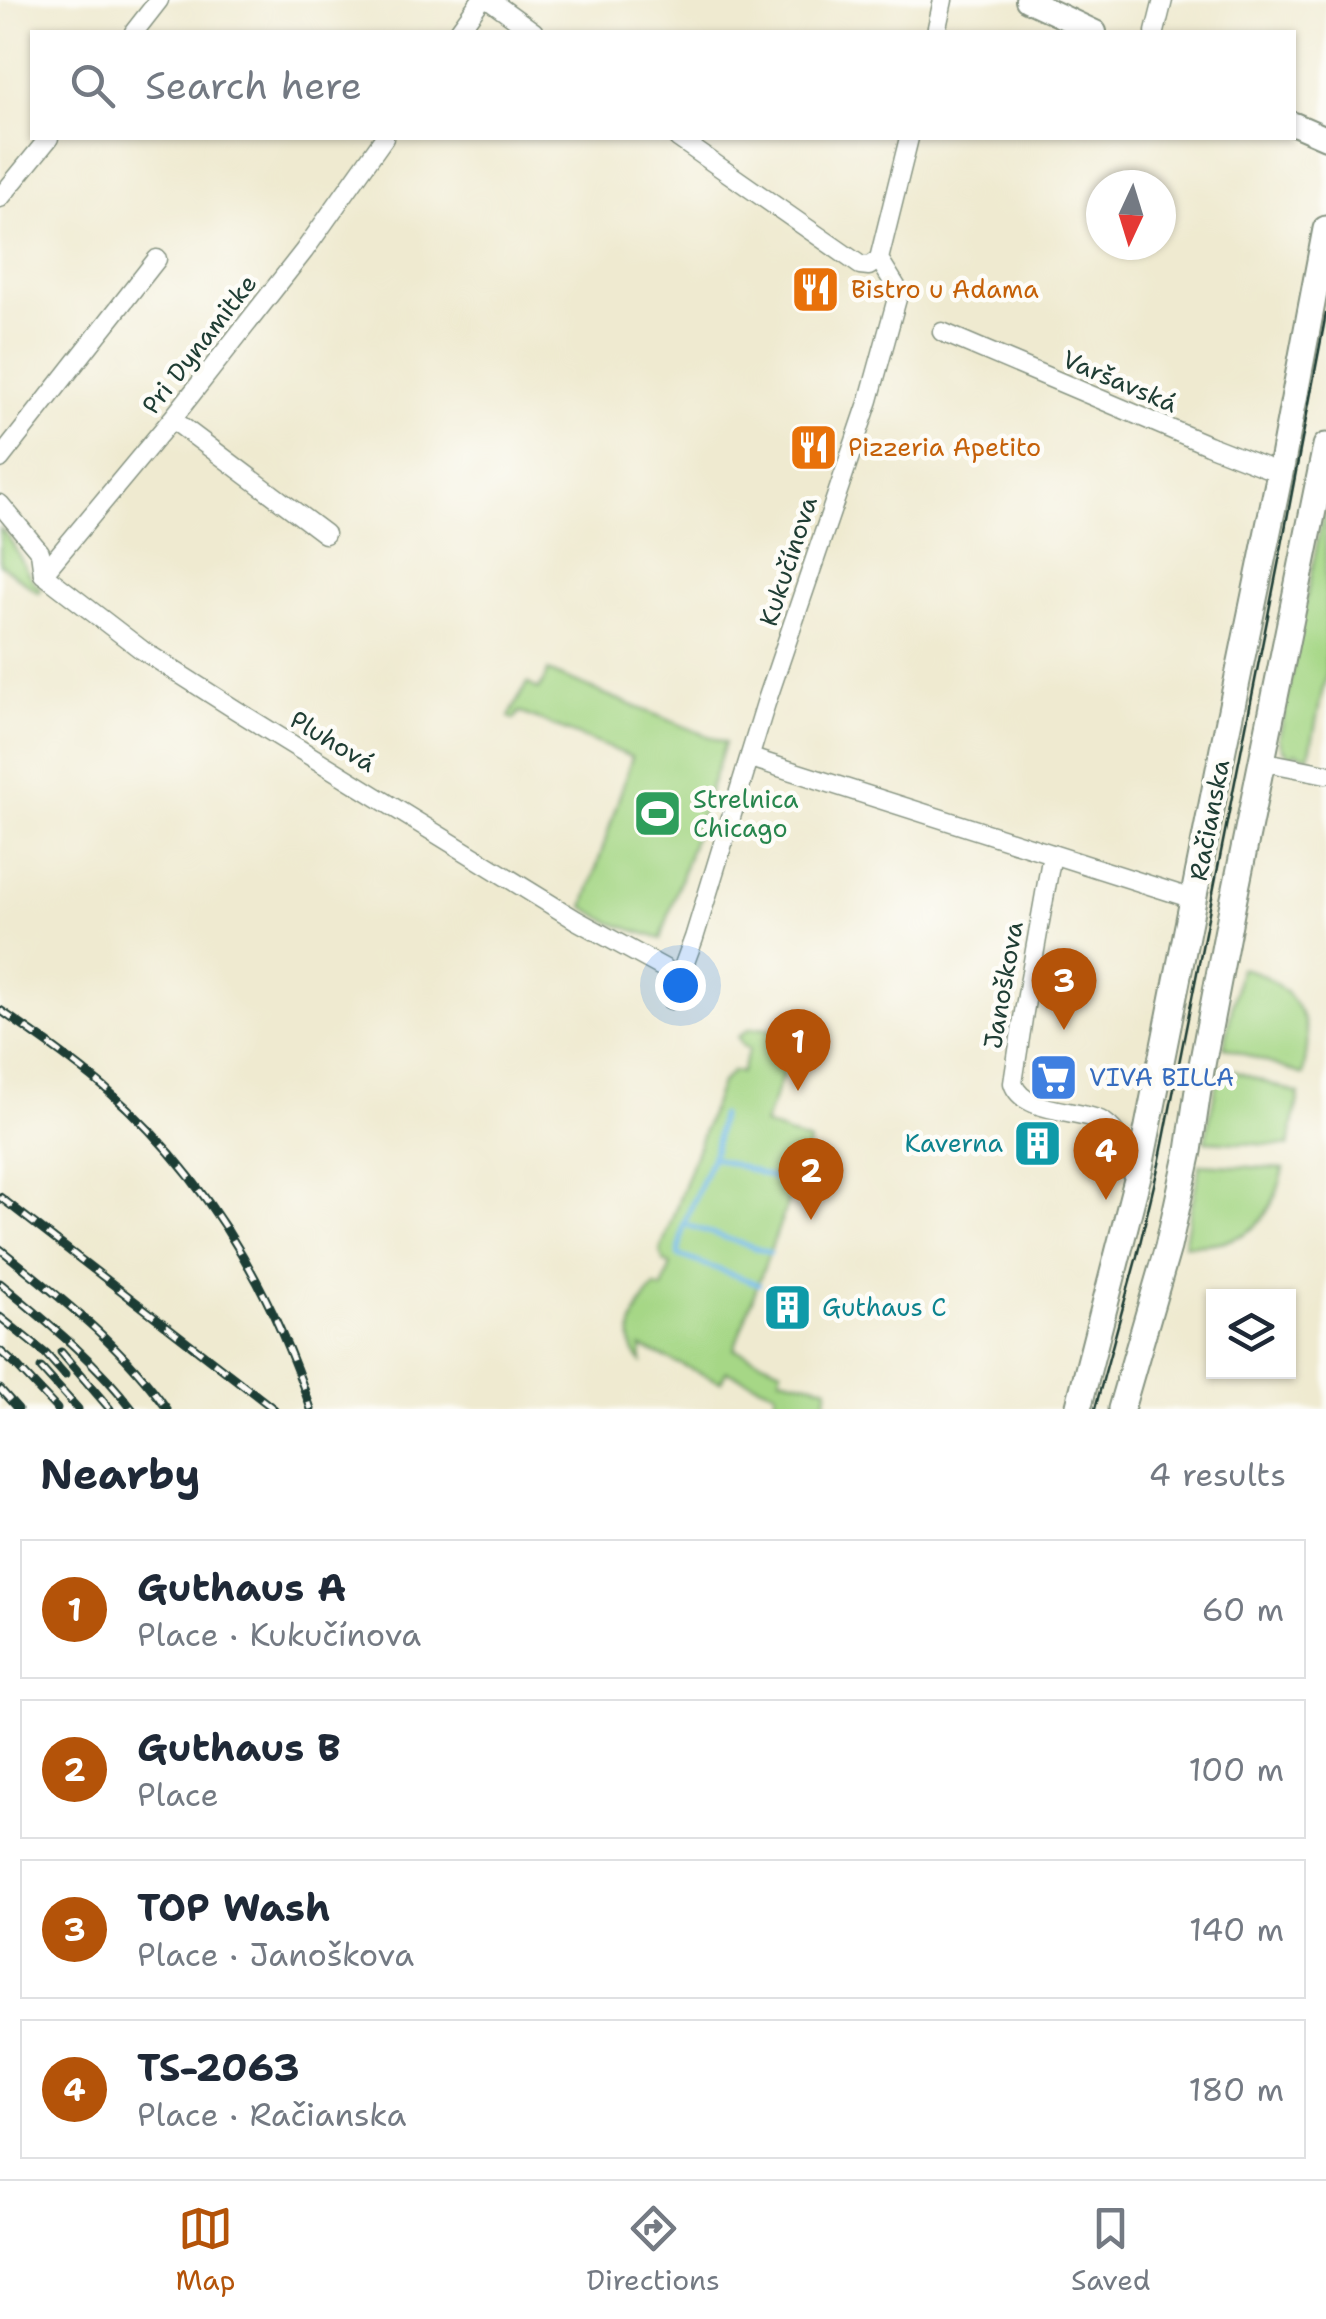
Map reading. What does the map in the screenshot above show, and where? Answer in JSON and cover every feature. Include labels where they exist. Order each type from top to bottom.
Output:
[{"type":"main road","name":"Račianska","points":[[1078,1409],[1139,1172],[1326,228]]},
{"type":"main road","name":"Račianska","points":[[1121,1409],[1172,1228],[1189,1151],[1261,761],[1326,446]]},
{"type":"street","points":[[136,30],[160,0]]},
{"type":"street","points":[[459,30],[481,0]]},
{"type":"street","points":[[490,0],[531,30]]},
{"type":"street","points":[[934,0],[937,30]]},
{"type":"street","points":[[937,30],[943,0]]},
{"type":"street","points":[[1028,0],[1091,30]]},
{"type":"street","points":[[1156,30],[1163,0]]},
{"type":"street","points":[[1296,125],[1326,138]]},
{"type":"street","points":[[0,198],[47,140]]},
{"type":"street","name":"Pri Dynamitke","points":[[43,574],[304,251],[383,140]]},
{"type":"street","points":[[681,140],[860,266],[879,259],[909,140]]},
{"type":"street","points":[[0,460],[157,258]]},
{"type":"street","name":"Kukučínova","points":[[672,1000],[868,400],[898,296],[879,259]]},
{"type":"street","name":"Varšavská","points":[[942,332],[1280,473]]},
{"type":"street","points":[[172,419],[325,534]]},
{"type":"street","name":"Pluhová","points":[[0,504],[40,552],[43,574],[142,650],[576,920],[680,978]]},
{"type":"street","points":[[750,758],[1193,900]]},
{"type":"street","points":[[1261,761],[1326,774]]},
{"type":"street","name":"Janoškova","points":[[1052,854],[1014,1084],[1022,1098],[1039,1106],[1103,1121],[1139,1172]]},
{"type":"green space","points":[[1326,497],[1326,673],[1309,757],[1295,752],[1292,757],[1282,748],[1279,738]]},
{"type":"green space","points":[[0,528],[41,589],[39,593],[0,564]]},
{"type":"green space","name":"Strelnica Chicago","points":[[548,671],[725,743],[661,939],[612,923],[584,907],[632,757],[519,712],[514,720],[509,717],[527,683],[539,690]]},
{"type":"green space","points":[[1240,968],[1274,982],[1299,1010],[1307,1038],[1303,1075],[1224,1047]]},
{"type":"green space","points":[[764,1028],[796,1039],[764,1125],[810,1142],[734,1349],[782,1369],[780,1377],[828,1387],[824,1409],[774,1404],[776,1392],[726,1371],[721,1382],[641,1347],[642,1362],[631,1345],[633,1324],[642,1304],[655,1287],[662,1289],[671,1265],[664,1262],[660,1252],[721,1083],[733,1071],[741,1073],[749,1049],[738,1037],[749,1029]]},
{"type":"green space","points":[[1220,1066],[1299,1094],[1289,1146],[1205,1141]]},
{"type":"green space","points":[[1200,1164],[1284,1169],[1271,1206],[1251,1229],[1223,1242],[1184,1244]]},
{"type":"waterway","points":[[720,1115],[715,1149],[684,1224],[678,1255],[759,1284]]},
{"type":"waterway","points":[[712,1157],[794,1185]]},
{"type":"waterway","points":[[684,1224],[770,1253]]},
{"type":"tram line","points":[[1095,1409],[1159,1164],[1326,314]]},
{"type":"railway","points":[[0,1010],[105,1088],[141,1121],[203,1195],[254,1276],[311,1409]]},
{"type":"railway","points":[[0,1197],[274,1409]]},
{"type":"railway","points":[[0,1249],[110,1343],[167,1409]]},
{"type":"railway","points":[[0,1283],[86,1358],[132,1409]]},
{"type":"railway","points":[[0,1317],[46,1354],[65,1375]]},
{"type":"railway","points":[[0,1351],[57,1409]]},
{"type":"railway","points":[[61,1352],[110,1409]]},
{"type":"railway","points":[[41,1368],[78,1409]]},
{"type":"railway","points":[[0,1389],[18,1409]]},
{"type":"place","name":"Bistro u Adama","points":[[816,289]]},
{"type":"place","name":"Pizzeria Apetito","points":[[813,447]]},
{"type":"place","name":"Strelnica Chicago","points":[[658,813]]},
{"type":"place","name":"TOP Wash","points":[[1064,1030]]},
{"type":"place","name":"VIVA BILLA","points":[[1054,1077]]},
{"type":"place","name":"Guthaus A","points":[[798,1091]]},
{"type":"place","name":"Kaverna","points":[[1038,1143]]},
{"type":"place","name":"TS-2063","points":[[1106,1200]]},
{"type":"place","name":"Guthaus B","points":[[811,1220]]},
{"type":"place","name":"Guthaus C","points":[[787,1307]]}]
